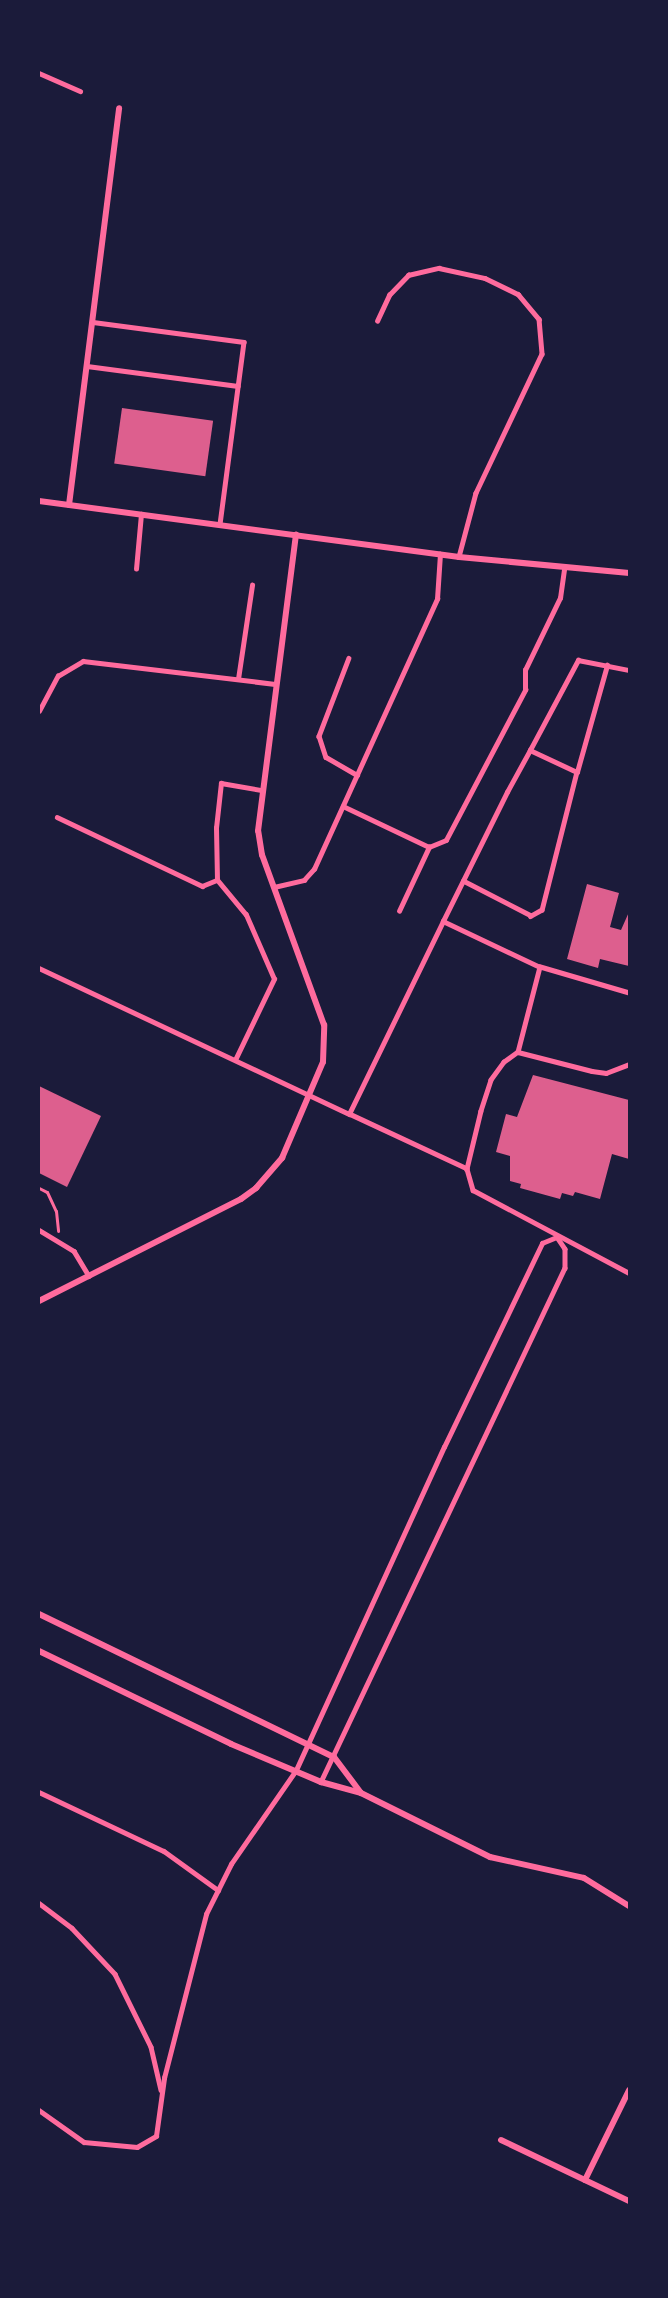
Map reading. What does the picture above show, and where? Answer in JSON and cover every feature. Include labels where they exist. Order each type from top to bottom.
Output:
[{"type":"street","points":[[69,505],[119,108]]},
{"type":"street","points":[[39,501],[459,557],[564,569],[629,573]]},
{"type":"street","points":[[39,1301],[256,1188],[282,1158],[325,1054],[324,1025],[274,887],[258,831],[261,790],[296,534]]},
{"type":"street","points":[[39,1614],[334,1757],[361,1793]]},
{"type":"street","points":[[39,1651],[231,1744],[321,1782],[361,1793],[490,1857],[584,1878],[629,1906]]},
{"type":"street","points":[[585,2180],[629,2090]]},
{"type":"street","points":[[501,2140],[629,2200]]},
{"type":"lane","points":[[39,73],[80,91]]},
{"type":"lane","points":[[377,321],[390,295],[408,275],[439,268],[485,278],[518,294],[539,319],[542,354],[476,493],[459,557]]},
{"type":"lane","points":[[93,322],[244,342],[220,524]]},
{"type":"lane","points":[[87,366],[238,386]]},
{"type":"lane","points":[[136,569],[141,514]]},
{"type":"lane","points":[[274,887],[304,880],[314,869],[437,599],[440,554]]},
{"type":"lane","points":[[399,911],[429,847],[446,840],[525,690],[525,670],[560,598],[564,569]]},
{"type":"lane","points":[[238,679],[252,585]]},
{"type":"lane","points":[[350,658],[319,736],[326,757],[357,775]]},
{"type":"lane","points":[[349,1114],[463,881],[578,660],[629,670]]},
{"type":"lane","points":[[39,711],[58,676],[84,661],[275,684]]},
{"type":"lane","points":[[463,881],[531,915],[542,910],[577,772],[608,665]]},
{"type":"lane","points":[[530,750],[577,772]]},
{"type":"lane","points":[[236,1060],[274,979],[246,915],[217,880],[221,783],[261,790]]},
{"type":"lane","points":[[343,806],[429,847]]},
{"type":"lane","points":[[57,817],[202,886],[217,880]]},
{"type":"lane","points":[[443,921],[540,967],[629,993]]},
{"type":"lane","points":[[540,967],[518,1052],[504,1062],[491,1080],[471,1142],[467,1169],[473,1190],[557,1237],[629,1273]]},
{"type":"lane","points":[[39,968],[467,1169]]},
{"type":"lane","points":[[518,1052],[606,1073],[629,1065]]},
{"type":"lane","points":[[39,1230],[74,1251],[89,1276]]},
{"type":"lane","points":[[39,2110],[84,2142],[137,2147],[156,2136],[162,2092],[206,1914],[231,1864],[296,1770],[444,1447],[542,1243],[557,1237]]},
{"type":"lane","points":[[321,1782],[565,1268],[565,1249],[557,1237]]},
{"type":"lane","points":[[39,1792],[164,1851],[218,1890]]},
{"type":"lane","points":[[39,1903],[72,1928],[115,1974],[151,2047],[162,2092]]},
{"type":"path","points":[[39,1188],[47,1192],[56,1211],[59,1242]]},
{"type":"building","points":[[122,408],[213,421],[205,476],[114,463]]},
{"type":"building","points":[[587,884],[619,893],[610,927],[621,930],[629,912],[629,966],[600,959],[598,968],[567,959]]},
{"type":"building","points":[[533,1075],[629,1100],[629,1159],[612,1154],[600,1199],[575,1192],[573,1196],[562,1193],[560,1199],[520,1188],[521,1184],[510,1181],[510,1156],[496,1152],[506,1114],[517,1117]]},
{"type":"building","points":[[39,1086],[101,1116],[67,1187],[39,1173]]}]
